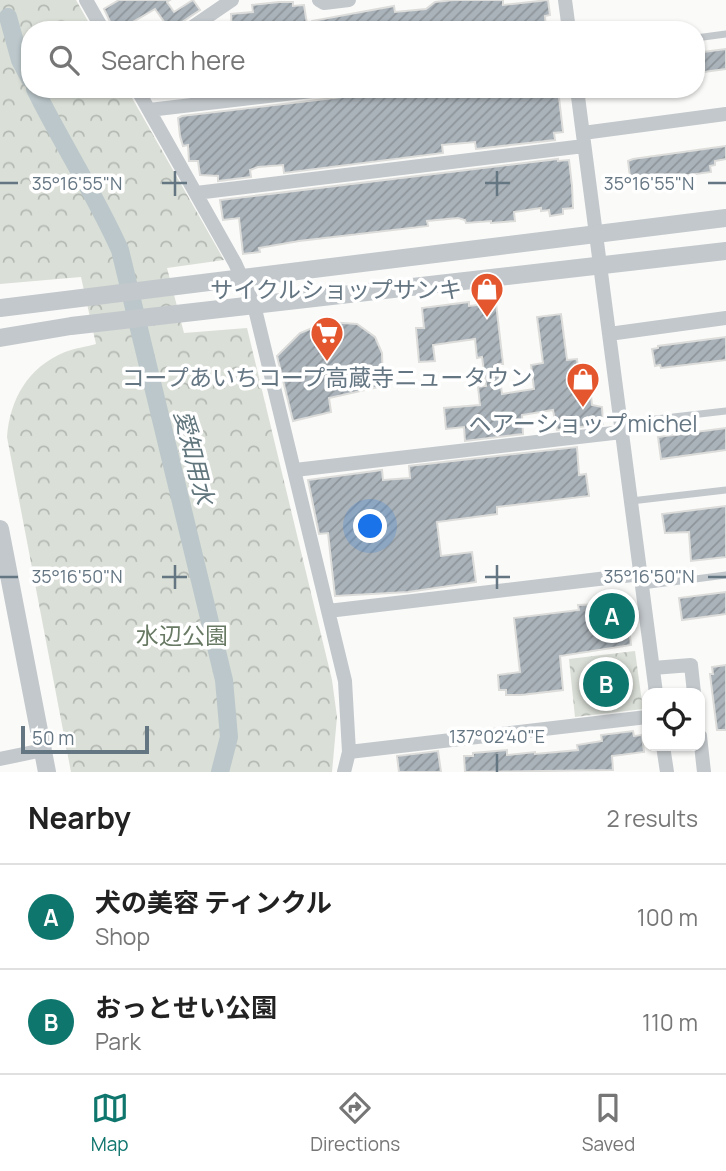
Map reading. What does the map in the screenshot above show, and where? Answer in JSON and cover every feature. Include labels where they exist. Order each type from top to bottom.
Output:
[{"type":"street","points":[[86,0],[98,21]]},
{"type":"street","points":[[200,21],[232,0]]},
{"type":"street","points":[[319,0],[324,3],[349,0]]},
{"type":"street","points":[[565,0],[568,21]]},
{"type":"street","points":[[142,98],[242,278],[254,305],[345,681],[349,752],[344,772]]},
{"type":"street","points":[[149,110],[252,98]]},
{"type":"street","points":[[578,98],[655,688]]},
{"type":"street","points":[[196,193],[583,140],[726,114]]},
{"type":"street","points":[[0,308],[726,218]]},
{"type":"street","points":[[0,338],[174,314],[726,251]]},
{"type":"street","points":[[609,334],[726,318]]},
{"type":"street","points":[[295,470],[621,427]]},
{"type":"street","points":[[0,529],[47,772]]},
{"type":"street","points":[[328,611],[642,580]]},
{"type":"street","points":[[653,668],[691,665],[693,688]]},
{"type":"street","points":[[349,752],[642,719]]},
{"type":"street","points":[[0,759],[43,750]]},
{"type":"street","points":[[664,751],[667,772]]},
{"type":"street","points":[[702,751],[704,772]]},
{"type":"lane","points":[[705,37],[726,34]]},
{"type":"lane","points":[[621,427],[726,411]]},
{"type":"lane","points":[[631,501],[726,490]]},
{"type":"lane","points":[[642,580],[726,575]]},
{"type":"green space","name":"水辺公園","points":[[0,0],[76,0],[88,21],[21,21],[21,98],[132,98],[224,260],[167,268],[184,333],[247,328],[332,680],[337,717],[332,772],[71,772],[7,437],[17,397],[31,375],[52,358],[96,344],[81,277],[0,284]]},
{"type":"green space","points":[[635,651],[642,709],[575,717],[569,659]]},
{"type":"building","points":[[119,0],[170,0],[167,2],[174,12],[193,0],[200,10],[184,21],[164,21],[155,9],[135,21],[110,21],[104,9]]},
{"type":"building","points":[[503,0],[503,5],[548,0],[550,15],[545,16],[545,21],[312,21],[394,6],[395,12],[426,9],[435,2]]},
{"type":"building","points":[[293,2],[293,6],[304,5],[307,21],[231,21],[231,14],[253,12],[252,5]]},
{"type":"building","points":[[726,49],[726,69],[705,72],[705,52]]},
{"type":"building","points":[[334,98],[559,98],[563,132],[554,133],[555,140],[476,149],[475,142],[442,145],[443,153],[284,173],[283,165],[258,167],[250,170],[251,177],[218,181],[218,176],[200,175],[198,161],[189,161],[188,145],[183,146],[180,136],[178,118]]},
{"type":"building","points":[[726,146],[726,159],[715,161],[715,165],[710,166],[711,172],[636,182],[635,176],[630,177],[628,161],[633,159]]},
{"type":"building","points":[[558,159],[569,160],[572,186],[573,208],[563,209],[563,214],[550,216],[549,210],[541,211],[541,208],[514,212],[515,221],[466,223],[458,218],[427,221],[428,226],[299,241],[259,248],[260,252],[243,254],[239,218],[223,220],[220,200]]},
{"type":"building","points":[[469,302],[469,306],[496,303],[503,364],[498,364],[502,394],[534,389],[531,365],[543,363],[537,317],[561,314],[567,360],[577,359],[578,368],[588,367],[592,405],[602,407],[603,424],[557,430],[553,410],[522,415],[523,434],[465,441],[464,427],[446,429],[444,408],[480,405],[478,387],[486,386],[482,357],[477,358],[475,339],[433,345],[435,361],[419,362],[416,328],[424,328],[422,308]]},
{"type":"building","points":[[327,322],[357,324],[375,337],[382,353],[383,386],[329,398],[331,412],[293,421],[277,356],[300,333]]},
{"type":"building","points":[[726,337],[726,360],[661,368],[660,365],[655,366],[652,349],[658,346]]},
{"type":"building","points":[[726,428],[726,450],[661,459],[658,437]]},
{"type":"building","points":[[577,447],[579,475],[586,474],[589,496],[497,507],[497,514],[437,522],[441,556],[472,552],[476,582],[408,592],[335,596],[328,533],[319,534],[308,480],[382,470],[383,480],[410,478],[409,466]]},
{"type":"building","points":[[726,506],[726,557],[691,561],[689,532],[665,533],[662,514]]},
{"type":"building","points":[[726,592],[726,614],[682,620],[679,598]]},
{"type":"building","points":[[626,603],[631,645],[560,656],[563,690],[506,695],[506,690],[499,690],[498,675],[520,672],[514,618],[579,610],[578,605]]},
{"type":"building","points":[[726,665],[726,730],[717,730],[710,674],[713,674],[712,667]]},
{"type":"building","points":[[633,731],[634,736],[642,735],[644,752],[612,756],[613,770],[465,772],[464,756],[473,756],[473,753],[507,750],[507,755],[578,750],[577,745],[602,741],[601,735]]},
{"type":"building","points":[[438,751],[441,772],[399,772],[397,756]]},
{"type":"waterway","name":"愛知用水","points":[[8,17],[21,62]]},
{"type":"waterway","name":"愛知用水","points":[[40,98],[120,250],[224,680],[229,737],[220,772]]},
{"type":"place","name":"サイクルショップサンキ","points":[[487,319]]},
{"type":"place","name":"コープあいちコープ高蔵寺ニュータウン","points":[[327,363]]},
{"type":"place","name":"ヘアーショップmichel","points":[[583,409]]},
{"type":"place","name":"犬の美容 ティンクル","points":[[612,616]]},
{"type":"place","name":"おっとせい公園","points":[[606,684]]}]
